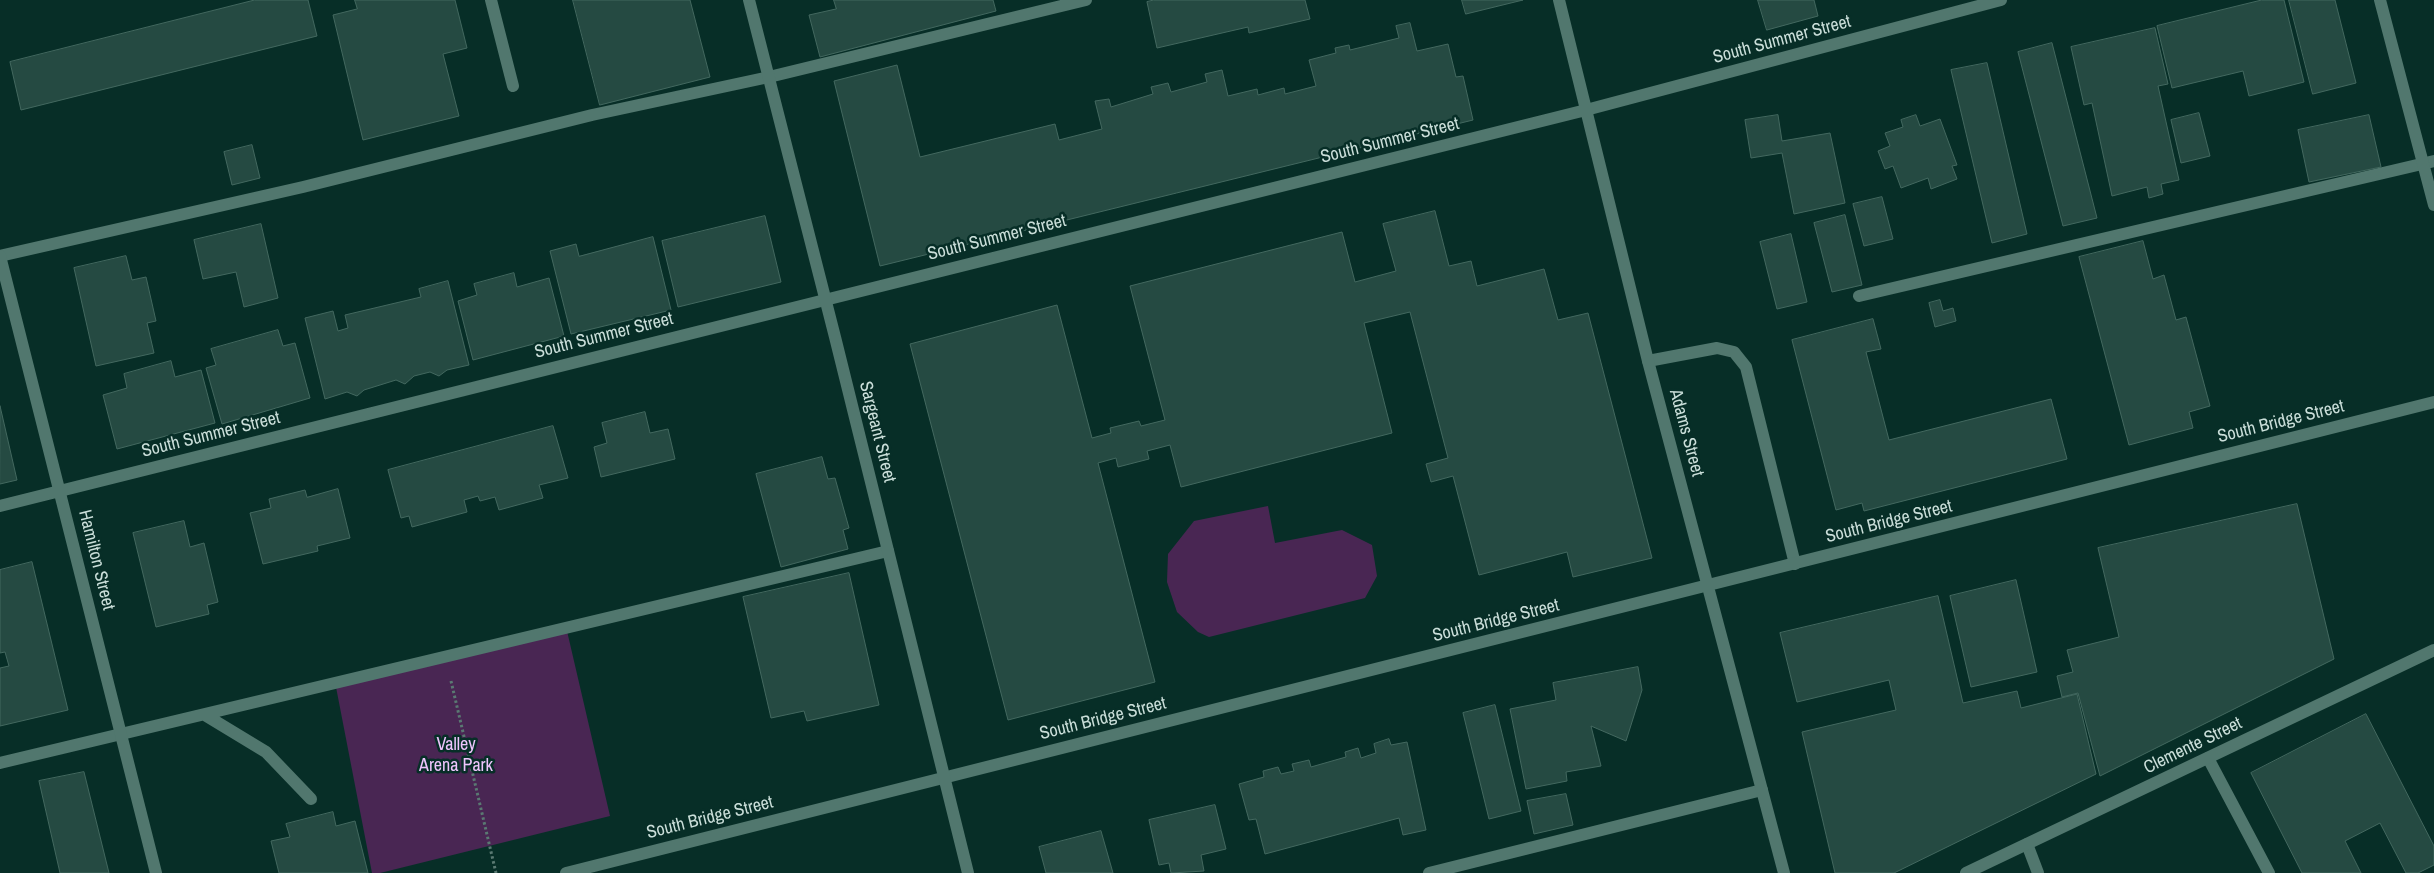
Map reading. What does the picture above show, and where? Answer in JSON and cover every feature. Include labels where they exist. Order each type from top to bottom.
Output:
[{"type":"street","points":[[491,0],[513,86]]},
{"type":"street","name":"Sargeant Street","points":[[749,0],[826,298],[968,873]]},
{"type":"street","points":[[0,256],[313,185],[592,115],[769,78],[1086,0]]},
{"type":"street","name":"Adams Street","points":[[1559,0],[1648,361],[1784,873]]},
{"type":"street","name":"South Summer Street","points":[[0,506],[826,298],[1586,110],[2002,0]]},
{"type":"street","points":[[2380,0],[2429,162],[2434,205]]},
{"type":"street","points":[[1859,296],[2429,162]]},
{"type":"street","name":"Hamilton Street","points":[[0,256],[61,491],[156,873]]},
{"type":"street","points":[[1648,361],[1717,348],[1734,352],[1746,367],[1796,564]]},
{"type":"street","name":"South Bridge Street","points":[[566,873],[944,776],[1796,564],[2434,402]]},
{"type":"street","points":[[0,763],[888,551]]},
{"type":"street","name":"Clemente Street","points":[[1966,873],[2434,650]]},
{"type":"street","points":[[205,715],[266,752],[311,799]]},
{"type":"street","points":[[2208,758],[2269,873]]},
{"type":"street","points":[[1429,873],[1762,790]]},
{"type":"street","points":[[2027,844],[2038,873]]},
{"type":"path","points":[[445,657],[496,873]]},
{"type":"green space","points":[[1268,506],[1275,543],[1342,530],[1372,545],[1377,576],[1365,598],[1209,637],[1198,632],[1177,612],[1167,582],[1168,554],[1194,521]]},
{"type":"green space","name":"Valley Arena Park","points":[[567,631],[610,816],[380,873],[372,873],[336,687]]},
{"type":"building","points":[[255,0],[308,0],[317,36],[21,110],[10,62]]},
{"type":"building","points":[[355,0],[455,0],[467,48],[443,54],[459,116],[363,140],[333,15],[357,9]]},
{"type":"building","points":[[573,0],[690,0],[710,77],[600,105]]},
{"type":"building","points":[[834,0],[993,0],[996,11],[820,57],[809,15],[836,9]]},
{"type":"building","points":[[1154,0],[1305,0],[1310,19],[1249,33],[1248,27],[1157,48],[1147,2]]},
{"type":"building","points":[[1462,0],[1523,0],[1466,14]]},
{"type":"building","points":[[1758,0],[1814,0],[1818,16],[1767,30]]},
{"type":"building","points":[[2262,0],[2284,0],[2304,82],[2249,96],[2243,71],[2172,88],[2157,26]]},
{"type":"building","points":[[2289,0],[2335,0],[2356,83],[2313,94]]},
{"type":"building","points":[[1410,23],[1417,51],[1448,44],[1456,77],[1463,76],[1473,120],[880,266],[834,81],[897,65],[920,157],[1055,124],[1059,140],[1102,129],[1095,101],[1109,99],[1111,107],[1153,94],[1151,87],[1168,83],[1171,92],[1207,82],[1205,74],[1222,70],[1228,96],[1257,89],[1258,95],[1284,88],[1285,94],[1316,86],[1309,60],[1336,53],[1335,48],[1349,45],[1350,50],[1399,38],[1396,26]]},
{"type":"building","points":[[2155,28],[2168,84],[2158,86],[2179,180],[2161,184],[2163,194],[2149,198],[2147,187],[2112,196],[2092,103],[2084,105],[2071,47]]},
{"type":"building","points":[[2052,43],[2097,218],[2063,226],[2018,52]]},
{"type":"building","points":[[1987,63],[2027,234],[1992,243],[1951,70]]},
{"type":"building","points":[[2199,113],[2210,156],[2181,163],[2171,120]]},
{"type":"building","points":[[1778,115],[1782,141],[1830,133],[1845,203],[1794,214],[1782,153],[1751,158],[1745,120]]},
{"type":"building","points":[[1916,115],[1920,126],[1940,119],[1957,165],[1952,166],[1957,179],[1931,189],[1928,178],[1901,188],[1893,166],[1885,169],[1878,151],[1890,146],[1885,133],[1903,127],[1901,120]]},
{"type":"building","points":[[2369,115],[2381,167],[2309,182],[2298,130]]},
{"type":"building","points":[[252,145],[260,178],[232,185],[224,152]]},
{"type":"building","points":[[1882,197],[1893,239],[1864,246],[1853,204]]},
{"type":"building","points":[[1435,211],[1449,266],[1471,261],[1477,286],[1544,269],[1558,320],[1588,313],[1652,558],[1573,577],[1567,552],[1479,575],[1453,476],[1431,482],[1426,464],[1448,458],[1410,312],[1364,323],[1392,433],[1181,487],[1170,445],[1147,451],[1149,459],[1118,467],[1116,458],[1098,463],[1155,682],[1008,720],[910,344],[1057,305],[1092,438],[1111,433],[1110,428],[1139,421],[1141,426],[1165,420],[1130,286],[1342,232],[1355,282],[1396,271],[1383,224]]},
{"type":"building","points":[[1845,215],[1862,285],[1832,292],[1814,223]]},
{"type":"building","points":[[765,216],[781,282],[678,307],[662,241]]},
{"type":"building","points":[[261,224],[278,298],[244,307],[236,272],[203,279],[194,240]]},
{"type":"building","points":[[1791,234],[1807,302],[1777,309],[1760,242]]},
{"type":"building","points":[[653,237],[671,310],[571,334],[550,251],[576,244],[579,256]]},
{"type":"building","points":[[2143,241],[2153,279],[2164,275],[2176,320],[2186,317],[2210,406],[2189,412],[2193,428],[2129,445],[2079,257]]},
{"type":"building","points":[[126,256],[132,280],[146,277],[156,321],[147,323],[154,353],[96,366],[74,268]]},
{"type":"building","points":[[514,273],[517,287],[549,278],[564,336],[473,360],[458,301],[477,295],[474,284]]},
{"type":"building","points":[[448,281],[469,365],[447,370],[439,376],[430,372],[414,376],[405,384],[396,380],[364,390],[357,396],[347,392],[325,399],[305,318],[333,311],[338,331],[348,328],[345,315],[421,297],[419,289]]},
{"type":"building","points":[[1940,300],[1943,311],[1953,308],[1956,321],[1935,327],[1929,303]]},
{"type":"building","points":[[1873,319],[1881,349],[1866,352],[1889,440],[2051,399],[2067,459],[1864,511],[1862,503],[1836,510],[1792,340]]},
{"type":"building","points":[[278,330],[283,346],[295,343],[310,398],[222,424],[206,368],[216,365],[211,349]]},
{"type":"building","points":[[171,361],[175,377],[201,370],[215,423],[117,449],[103,395],[127,388],[124,374]]},
{"type":"building","points":[[0,406],[17,480],[0,484]]},
{"type":"building","points":[[645,412],[650,433],[668,429],[675,459],[601,477],[594,447],[607,443],[602,423]]},
{"type":"building","points":[[553,426],[568,478],[539,485],[543,498],[499,510],[495,497],[480,501],[478,496],[464,500],[467,512],[412,527],[409,516],[401,518],[388,470]]},
{"type":"building","points":[[822,457],[828,479],[835,478],[849,528],[843,530],[848,549],[781,567],[756,474]]},
{"type":"building","points":[[338,489],[350,538],[317,546],[318,551],[263,564],[250,513],[271,508],[269,499],[305,490],[307,497]]},
{"type":"building","points":[[2297,504],[2334,659],[2100,776],[2078,693],[2062,697],[2057,676],[2073,672],[2067,650],[2119,637],[2098,548]]},
{"type":"building","points":[[184,521],[190,547],[204,543],[218,602],[207,605],[209,614],[156,627],[133,533]]},
{"type":"building","points":[[32,562],[68,710],[0,726],[0,668],[9,666],[5,652],[0,653],[0,570]]},
{"type":"building","points":[[849,573],[879,705],[807,721],[804,711],[771,718],[743,597]]},
{"type":"building","points":[[2016,580],[2037,672],[1971,687],[1950,596]]},
{"type":"building","points":[[1938,596],[1963,703],[2017,691],[2021,708],[2077,694],[2096,774],[1894,873],[1835,873],[1802,732],[1896,710],[1889,680],[1797,702],[1780,633]]},
{"type":"building","points":[[1638,667],[1642,690],[1626,741],[1591,726],[1601,766],[1566,772],[1567,781],[1526,789],[1510,709],[1556,700],[1553,683]]},
{"type":"building","points":[[1495,705],[1521,811],[1489,819],[1463,713]]},
{"type":"building","points":[[2366,714],[2434,846],[2434,865],[2418,873],[2406,873],[2380,823],[2345,841],[2361,873],[2302,873],[2251,773]]},
{"type":"building","points":[[1389,739],[1391,745],[1407,742],[1426,830],[1403,835],[1399,818],[1265,854],[1256,819],[1249,820],[1239,784],[1264,777],[1263,771],[1278,767],[1281,774],[1294,771],[1292,764],[1309,760],[1311,767],[1346,757],[1345,752],[1358,748],[1361,758],[1376,753],[1374,744]]},
{"type":"building","points":[[84,772],[109,873],[60,873],[39,781]]},
{"type":"building","points":[[1566,794],[1573,825],[1534,834],[1527,801]]},
{"type":"building","points":[[1215,805],[1226,849],[1201,855],[1204,871],[1171,873],[1169,863],[1159,865],[1149,820]]},
{"type":"building","points":[[333,812],[336,826],[355,821],[368,873],[279,873],[271,841],[290,837],[286,824]]},
{"type":"building","points":[[1101,831],[1113,873],[1046,873],[1039,847]]}]
